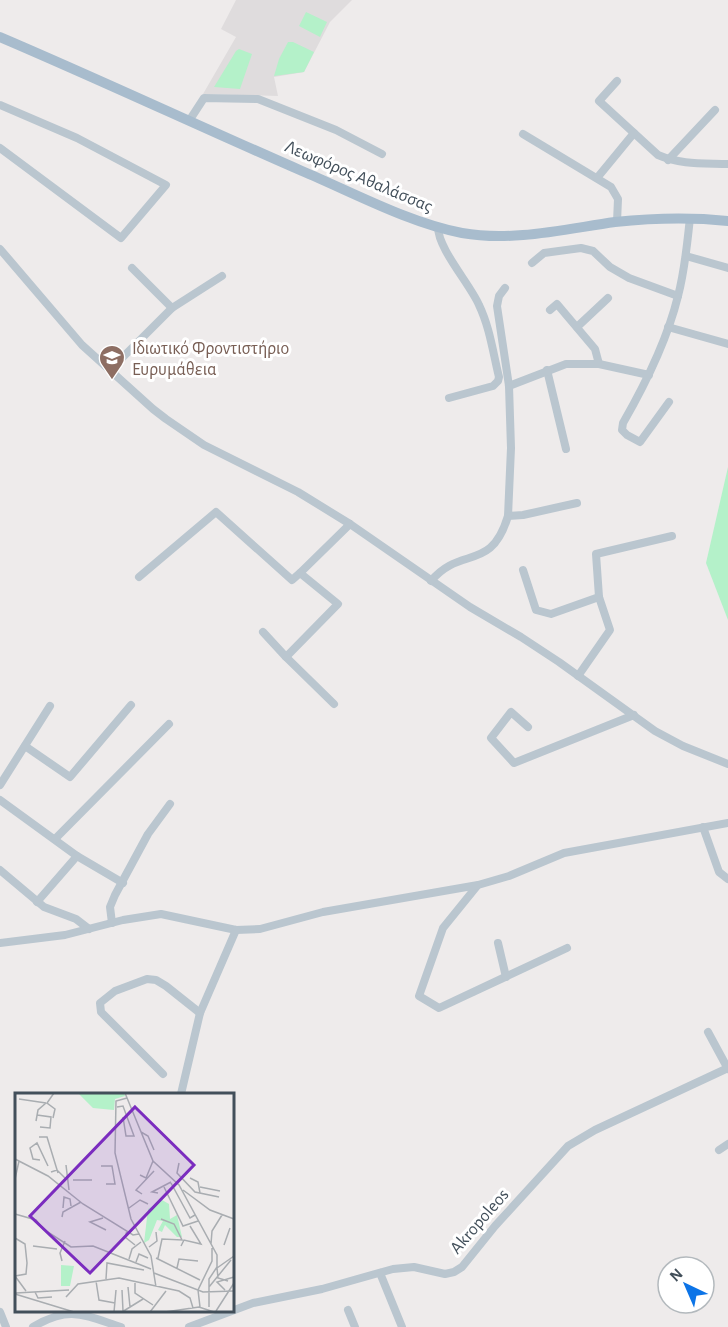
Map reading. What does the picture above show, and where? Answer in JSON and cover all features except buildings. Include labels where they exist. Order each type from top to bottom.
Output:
[{"type":"main road","name":"Λεωφόρος Αθαλάσσας","points":[[0,37],[396,211],[438,227],[473,234],[502,236],[527,235],[617,222],[690,218],[728,221]]},
{"type":"street","points":[[617,81],[599,101],[658,155],[668,160],[687,164],[728,164]]},
{"type":"street","points":[[189,121],[204,98],[258,99],[336,130],[382,154]]},
{"type":"street","points":[[0,105],[77,138],[166,185],[121,238],[0,148]]},
{"type":"street","points":[[668,160],[715,110]]},
{"type":"street","points":[[523,134],[611,187],[618,199],[617,222]]},
{"type":"street","points":[[597,178],[634,134]]},
{"type":"street","points":[[669,402],[640,442],[622,430],[622,423],[649,375],[678,296],[686,256],[690,218]]},
{"type":"street","points":[[438,227],[441,241],[479,305],[488,330],[499,377],[493,386],[449,398]]},
{"type":"street","points":[[532,263],[544,253],[581,248],[593,251],[610,267],[628,278],[678,296]]},
{"type":"street","points":[[0,249],[82,345],[153,409],[204,445],[298,492],[350,524],[430,581],[579,676],[656,731],[683,746],[728,764]]},
{"type":"street","points":[[686,256],[728,268]]},
{"type":"street","points":[[132,267],[172,308]]},
{"type":"street","points":[[110,370],[172,308],[222,276]]},
{"type":"street","points":[[430,581],[450,564],[484,554],[495,546],[503,533],[508,516],[511,448],[509,386],[497,306],[499,296],[505,288]]},
{"type":"street","points":[[577,327],[608,298]]},
{"type":"street","points":[[550,310],[557,304],[596,350],[599,364]]},
{"type":"street","points":[[668,327],[728,344]]},
{"type":"street","points":[[509,386],[566,364],[599,364],[649,375]]},
{"type":"street","points":[[547,370],[566,449]]},
{"type":"street","points":[[508,516],[523,516],[577,503]]},
{"type":"street","points":[[139,577],[216,512],[292,580],[350,524]]},
{"type":"street","points":[[579,676],[610,630],[599,597],[596,554],[672,536]]},
{"type":"street","points":[[523,570],[536,610],[551,614],[599,597]]},
{"type":"street","points":[[286,657],[338,604],[300,573]]},
{"type":"street","points":[[263,632],[334,704]]},
{"type":"street","points":[[25,746],[70,777],[131,705]]},
{"type":"street","points":[[0,784],[50,706]]},
{"type":"street","points":[[528,727],[511,712],[491,738],[514,762],[634,715]]},
{"type":"street","points":[[55,839],[169,724]]},
{"type":"street","points":[[0,801],[77,856],[123,883]]},
{"type":"street","points":[[112,923],[110,906],[148,834],[170,804]]},
{"type":"street","points":[[0,943],[65,935],[161,914],[236,930],[260,929],[322,912],[478,885],[509,876],[564,853],[728,823]]},
{"type":"street","points":[[702,827],[718,872],[728,879]]},
{"type":"street","points":[[38,902],[77,856]]},
{"type":"street","points":[[2,873],[50,910],[82,922],[89,929]]},
{"type":"street","points":[[478,885],[443,928],[419,996],[439,1008],[567,948]]},
{"type":"street","points":[[182,1093],[200,1012],[236,930]]},
{"type":"street","points":[[498,944],[506,976]]},
{"type":"street","points":[[163,1074],[101,1012],[100,1003],[115,991],[147,979],[156,980],[166,986],[200,1012]]},
{"type":"street","points":[[708,1032],[728,1068]]},
{"type":"street","name":"Akropoleos","points":[[234,1311],[253,1304],[407,1268],[445,1274],[458,1270],[568,1146],[595,1130],[728,1068]]},
{"type":"street","points":[[719,1150],[728,1144]]},
{"type":"street","points":[[380,1273],[402,1327]]},
{"type":"street","points":[[348,1310],[355,1327]]},
{"type":"street","points":[[0,1312],[6,1327]]},
{"type":"street","name":"Akropoleos","points":[[189,1327],[231,1312]]},
{"type":"street","points":[[33,1327],[54,1317],[70,1313],[88,1316],[121,1327]]},
{"type":"shaded area","points":[[236,0],[352,0],[330,22],[304,72],[274,77],[278,96],[203,94],[236,37],[221,29]]},
{"type":"green space","points":[[306,12],[327,22],[320,37],[299,26]]},
{"type":"green space","points":[[288,42],[314,52],[304,72],[274,76],[279,59]]},
{"type":"green space","points":[[239,49],[252,54],[240,89],[214,87],[236,51]]},
{"type":"green space","points":[[728,467],[728,620],[706,563]]},
{"type":"place","name":"Ιδιωτικό Φροντιστήριο Ευρυμάθεια","points":[[112,381]]}]
